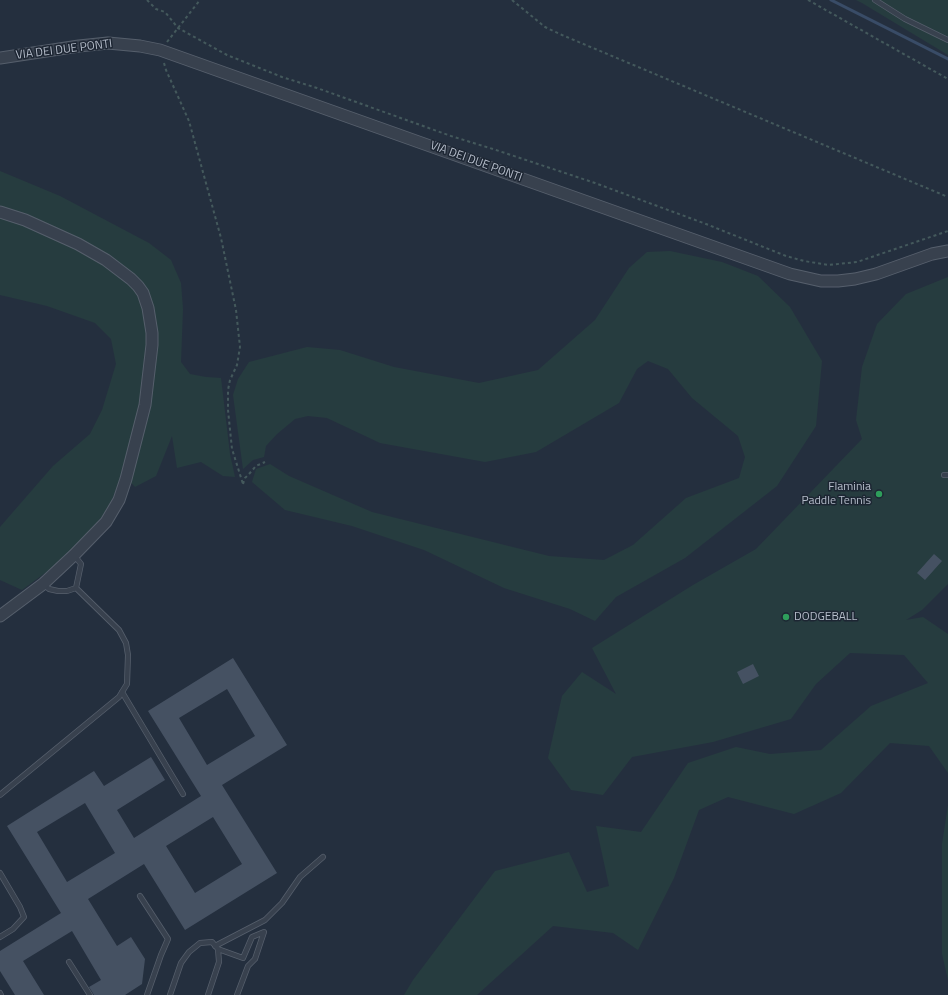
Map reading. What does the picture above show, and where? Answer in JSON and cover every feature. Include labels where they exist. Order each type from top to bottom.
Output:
[{"type":"street","name":"VIA DEI DUE PONTI","points":[[0,58],[108,43],[140,46],[164,52],[790,274],[821,281],[855,279],[876,274],[932,254],[948,251]]},
{"type":"street","points":[[0,212],[25,220],[78,244],[106,260],[138,286],[143,293],[150,315],[152,333],[145,405],[126,479],[119,500],[106,522],[74,555],[43,584],[0,616]]},
{"type":"lane","points":[[875,0],[905,18],[948,40]]},
{"type":"lane","points":[[74,555],[81,564],[76,588]]},
{"type":"lane","points":[[43,584],[49,589],[58,591],[67,591],[76,588]]},
{"type":"lane","points":[[0,795],[119,697],[127,684],[128,655],[126,643],[119,630],[76,588]]},
{"type":"lane","points":[[122,692],[183,794]]},
{"type":"lane","points":[[217,948],[265,920],[282,903],[300,877],[323,857]]},
{"type":"lane","points":[[0,873],[20,907],[24,917],[13,929],[0,937]]},
{"type":"lane","points":[[140,896],[168,939],[147,995]]},
{"type":"lane","points":[[237,995],[248,966],[255,959],[264,932],[252,936],[243,958]]},
{"type":"lane","points":[[170,995],[181,963],[189,952],[200,943],[212,942],[217,948],[243,958],[248,966]]},
{"type":"lane","points":[[208,995],[219,962],[217,948]]},
{"type":"lane","points":[[69,962],[90,995]]},
{"type":"path","points":[[147,0],[156,9],[165,12],[178,28],[227,55],[282,77],[451,136],[595,183],[706,224],[786,256],[828,264],[857,262],[948,231]]},
{"type":"path","points":[[200,0],[178,28],[164,52],[164,64],[189,121],[221,238],[236,310],[240,347],[237,365],[230,380],[228,390],[228,410],[232,449],[243,484],[245,478],[256,466],[265,462]]},
{"type":"path","points":[[512,0],[545,26],[562,35],[948,197]]},
{"type":"path","points":[[808,0],[948,78]]},
{"type":"green space","points":[[856,0],[948,0],[948,55],[862,3]]},
{"type":"green space","points":[[0,171],[60,196],[149,243],[171,260],[181,283],[183,309],[181,362],[190,374],[221,378],[230,454],[235,477],[223,476],[201,462],[177,468],[172,436],[156,476],[135,487],[122,473],[111,503],[101,518],[60,562],[22,590],[0,580],[0,527],[53,466],[90,434],[102,410],[116,364],[111,339],[95,323],[47,306],[0,295]]},
{"type":"green space","points":[[670,251],[722,262],[758,276],[790,307],[822,361],[816,426],[777,486],[685,558],[616,597],[595,621],[570,609],[504,588],[424,550],[352,526],[285,510],[252,482],[256,469],[270,464],[289,476],[372,512],[549,556],[604,560],[633,545],[686,498],[739,478],[745,457],[738,436],[692,398],[668,369],[648,361],[637,369],[619,403],[536,452],[485,462],[380,443],[327,418],[308,416],[295,419],[277,434],[266,446],[264,457],[253,460],[243,469],[233,395],[238,379],[249,362],[307,347],[340,350],[394,367],[479,383],[538,370],[595,320],[629,268],[647,252]]},
{"type":"green space","points":[[948,277],[948,584],[922,610],[906,620],[923,617],[948,634],[948,773],[929,746],[890,743],[841,793],[794,814],[728,797],[699,810],[674,878],[638,950],[613,933],[553,926],[477,995],[404,995],[413,980],[495,871],[569,852],[587,892],[609,886],[596,826],[641,832],[688,763],[736,747],[770,754],[821,750],[871,706],[928,683],[904,655],[850,653],[816,684],[791,719],[713,742],[632,757],[603,795],[571,790],[548,758],[562,696],[582,672],[616,694],[592,648],[693,585],[756,549],[862,439],[856,420],[862,367],[877,324],[906,294]]},
{"type":"green space","points":[[948,805],[948,980],[942,954],[942,844]]},
{"type":"building","points":[[934,554],[942,561],[925,580],[917,573]]},
{"type":"building","points":[[233,658],[287,745],[222,785],[277,873],[185,930],[144,864],[88,899],[117,946],[131,937],[145,959],[142,984],[125,995],[94,995],[89,987],[101,980],[72,931],[23,961],[44,995],[15,995],[0,971],[0,951],[61,913],[7,826],[94,771],[104,786],[151,757],[165,780],[117,810],[134,838],[201,796],[148,711]],"holes":[[[227,689],[255,736],[207,765],[179,718]],[[85,803],[115,853],[67,882],[37,832]],[[213,817],[242,864],[195,893],[166,846]]]},
{"type":"building","points":[[753,664],[759,676],[743,684],[737,672]]},
{"type":"waterway","points":[[831,0],[948,59]]},
{"type":"place","name":"Flaminia Paddle Tennis","points":[[879,494]]},
{"type":"place","name":"DODGEBALL","points":[[786,617]]}]
